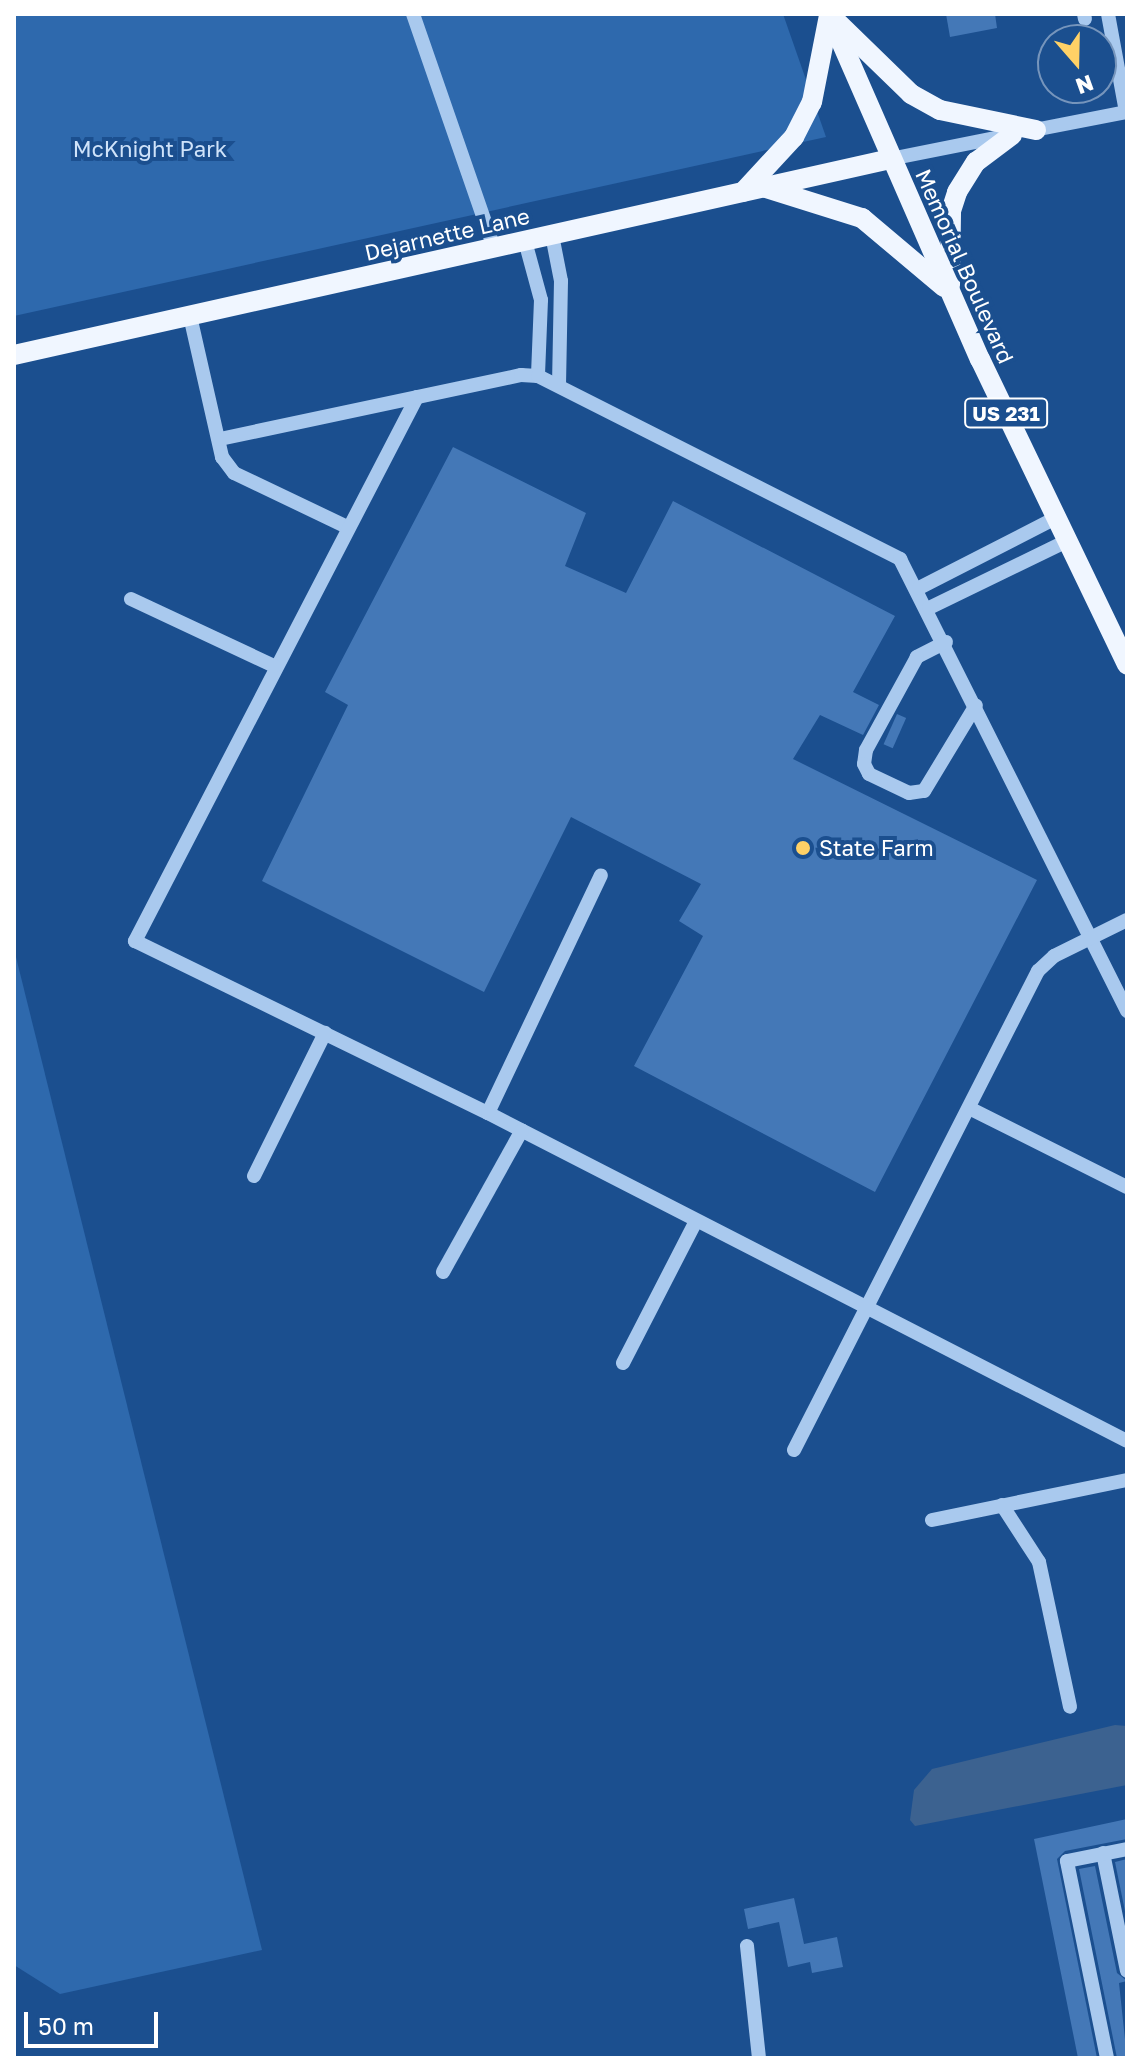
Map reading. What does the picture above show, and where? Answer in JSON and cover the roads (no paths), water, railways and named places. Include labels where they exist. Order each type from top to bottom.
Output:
[{"type":"main road","points":[[829,14],[911,94],[955,115],[1036,130]]},
{"type":"main road","points":[[743,192],[794,137],[812,102],[829,14]]},
{"type":"main road","name":"Memorial Boulevard","points":[[829,14],[950,293],[1127,665]]},
{"type":"main road","points":[[950,293],[951,211],[957,192],[976,162],[1012,135]]},
{"type":"main road","name":"Dejarnette Lane","points":[[14,355],[890,159]]},
{"type":"main road","points":[[765,187],[862,218],[950,293]]},
{"type":"street","points":[[413,14],[494,248]]},
{"type":"street","points":[[890,159],[1127,112],[1108,14]]},
{"type":"street","points":[[552,235],[561,281],[559,384]]},
{"type":"street","points":[[525,241],[541,300],[538,376]]},
{"type":"street","points":[[190,316],[222,457],[234,473],[347,527]]},
{"type":"street","points":[[220,439],[521,375],[538,376],[872,542],[900,559],[919,588],[1127,1011]]},
{"type":"street","points":[[417,397],[274,666],[135,941],[522,1130],[865,1311],[1127,1441]]},
{"type":"street","points":[[919,588],[1056,518]]},
{"type":"street","points":[[929,608],[1067,541]]},
{"type":"street","points":[[131,599],[274,666]]},
{"type":"street","points":[[946,642],[917,657],[866,750],[864,764],[869,774],[909,793],[924,791],[976,705]]},
{"type":"street","points":[[488,1113],[601,875]]},
{"type":"street","points":[[794,1450],[1038,971],[1090,937],[1127,920]]},
{"type":"street","points":[[254,1176],[325,1033]]},
{"type":"street","points":[[969,1108],[1127,1187]]},
{"type":"street","points":[[443,1272],[522,1130]]},
{"type":"street","points":[[623,1363],[696,1221]]},
{"type":"street","points":[[932,1520],[1127,1480]]},
{"type":"street","points":[[1002,1505],[1039,1562],[1070,1707]]},
{"type":"street","points":[[1107,2058],[1067,1861],[1127,1849]]},
{"type":"street","points":[[1103,1853],[1127,1971]]},
{"type":"street","points":[[747,1946],[759,2058]]},
{"type":"place","name":"State Farm","points":[[803,848]]},
{"type":"park label","name":"McKnight Park","points":[[150,149]]}]
